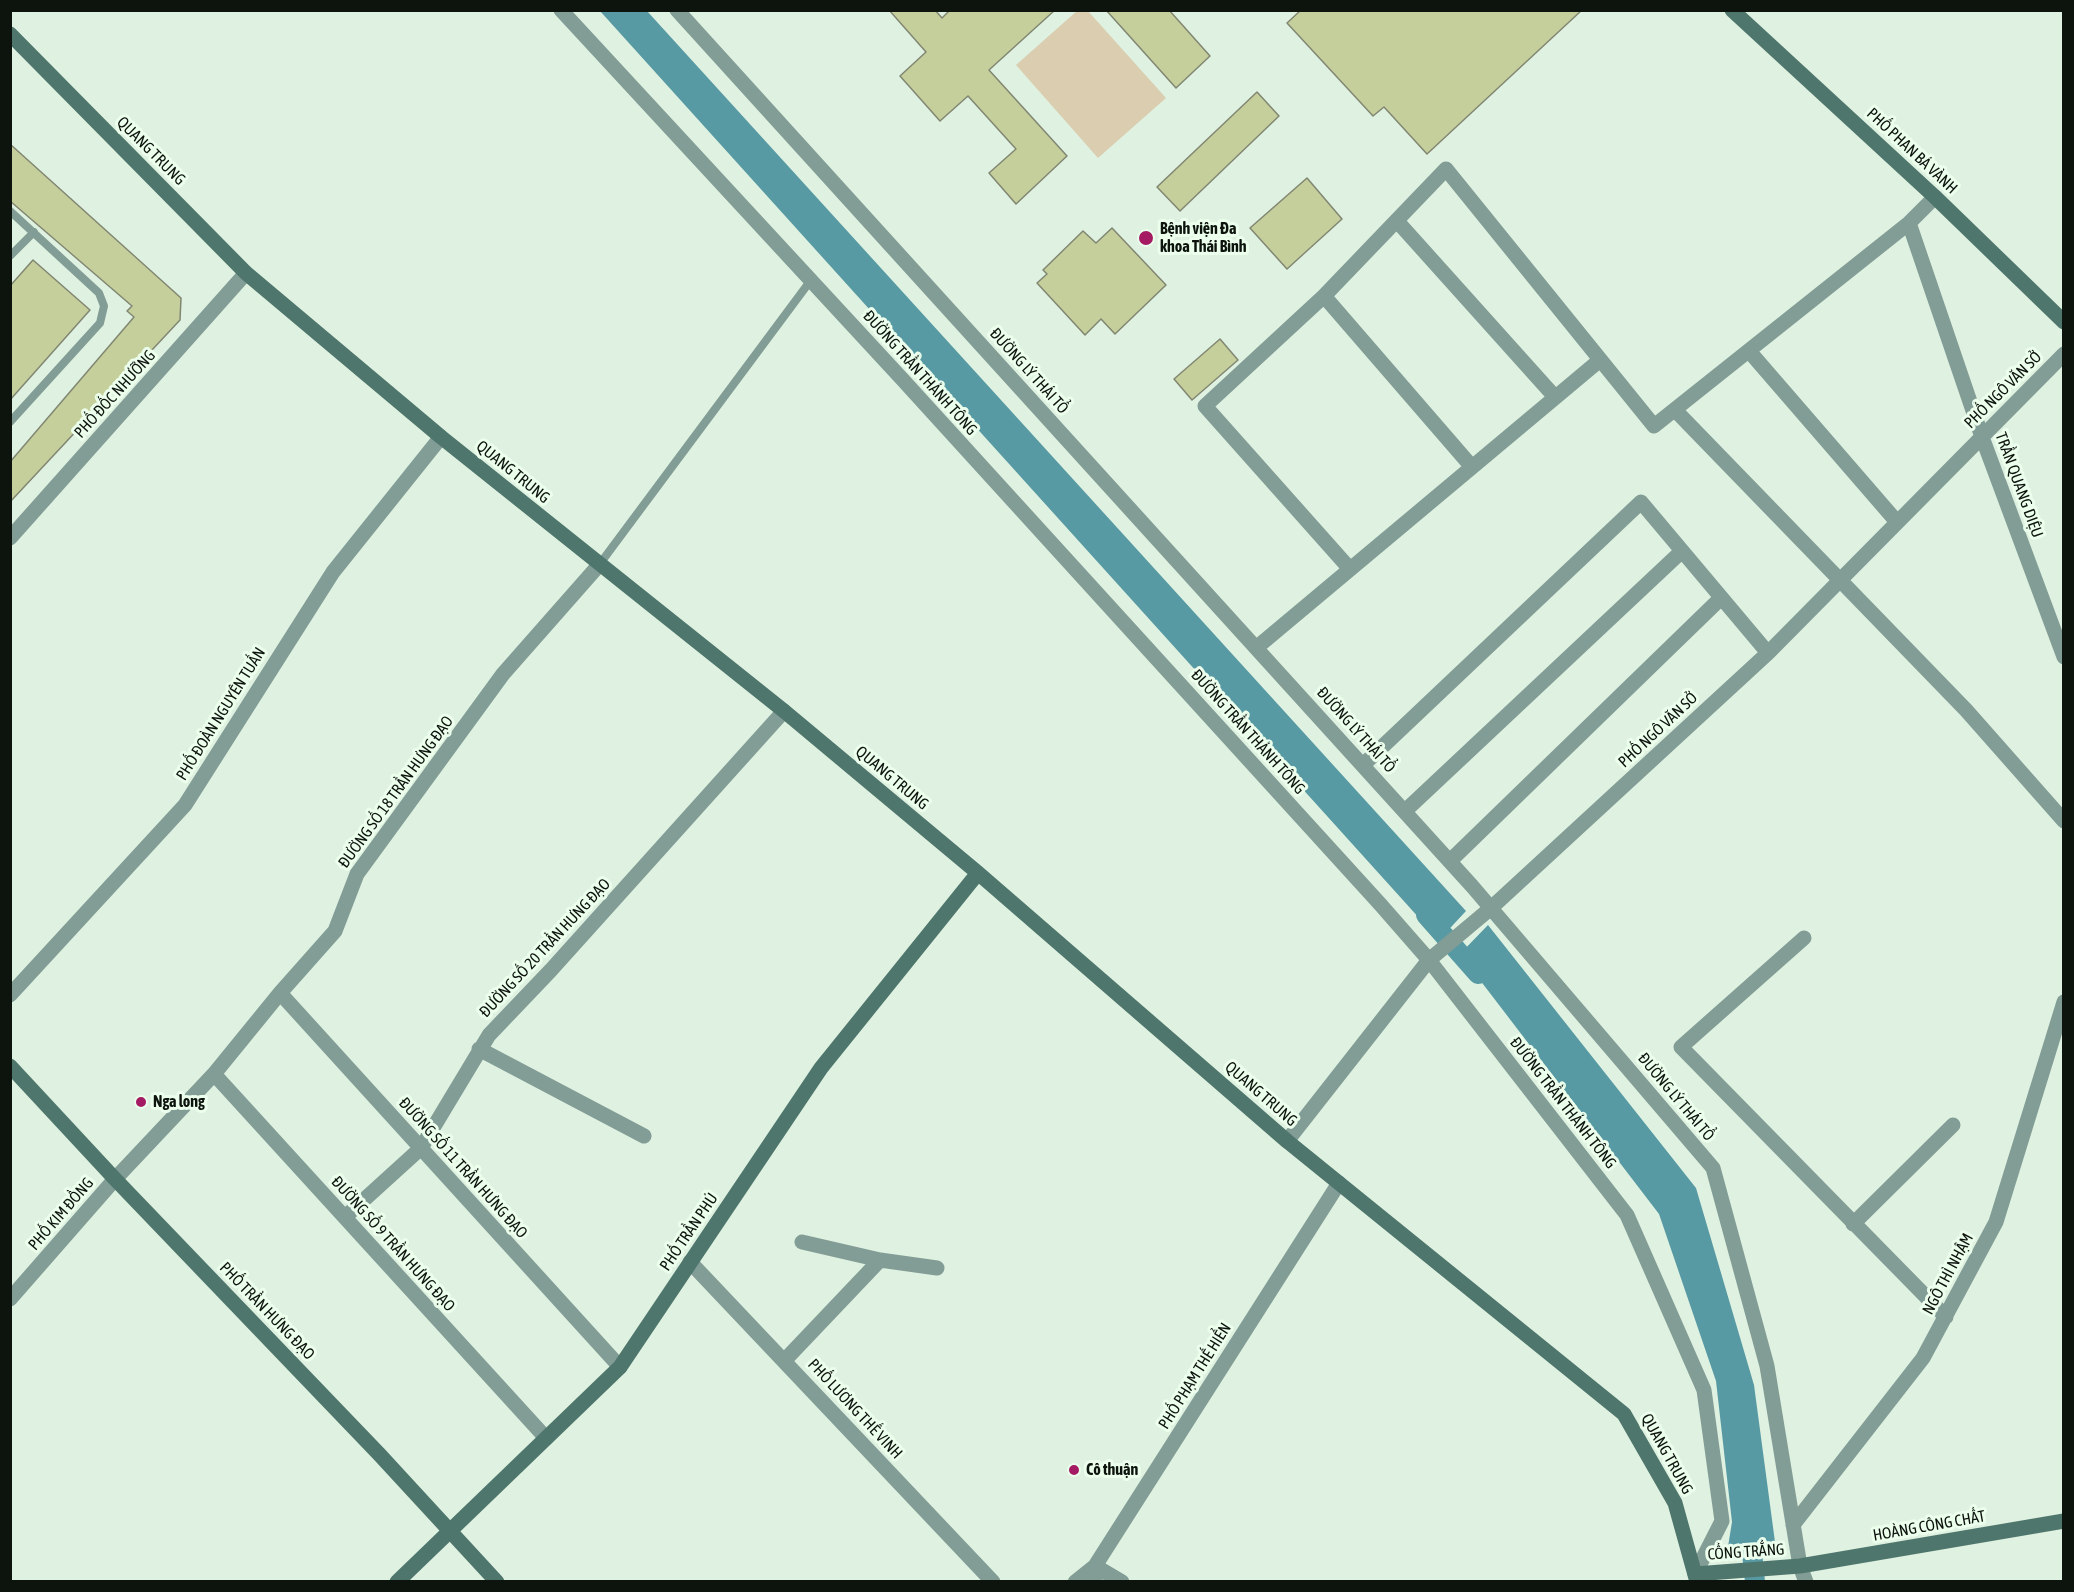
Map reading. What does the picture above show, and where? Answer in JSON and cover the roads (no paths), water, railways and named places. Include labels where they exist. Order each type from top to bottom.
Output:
[{"type":"street","name":"ĐƯỜNG TRẦN THÁNH TÔNG","points":[[561,10],[1435,955],[1627,1215],[1704,1389],[1722,1521],[1696,1578]]},
{"type":"street","name":"ĐƯỜNG LÝ THÁI TỔ","points":[[677,10],[1450,861],[1713,1168],[1767,1366],[1800,1566],[1806,1581]]},
{"type":"street","name":"PHỐ PHAN BÁ VÀNH","points":[[1732,10],[1935,197],[2064,322]]},
{"type":"street","name":"QUANG TRUNG","points":[[10,34],[246,273],[441,437],[784,711],[978,873],[1287,1141],[1624,1414],[1675,1503],[1696,1578]]},
{"type":"street","points":[[1350,569],[1205,406],[1324,296],[1446,169],[1654,426],[1910,223],[1935,197]]},
{"type":"street","points":[[1397,221],[1556,397]]},
{"type":"street","name":"TRẦN QUANG DIỆU","points":[[1910,223],[1982,437],[2064,657]]},
{"type":"street","name":"PHỐ ĐỐC NHƯỠNG","points":[[10,538],[246,273]]},
{"type":"street","points":[[1324,296],[1472,467]]},
{"type":"street","points":[[1749,351],[1897,522]]},
{"type":"street","name":"PHỐ NGÔ VĂN SỞ","points":[[1287,1141],[1435,955],[1491,908],[1768,653],[2064,354]]},
{"type":"street","points":[[1256,648],[1600,360]]},
{"type":"street","points":[[1675,411],[1966,710],[2064,821]]},
{"type":"street","name":"PHỐ ĐOÀN NGUYÊN TUẤN","points":[[10,995],[185,805],[333,572],[441,437]]},
{"type":"street","points":[[1363,765],[1641,502],[1768,653]]},
{"type":"street","points":[[1405,811],[1682,551]]},
{"type":"street","name":"ĐƯỜNG SỐ 18 TRẦN HƯNG ĐẠO","points":[[115,1179],[214,1074],[334,931],[357,874],[503,674],[599,565]]},
{"type":"street","points":[[1450,861],[1721,598]]},
{"type":"street","name":"ĐƯỜNG SỐ 20 TRẦN HƯNG ĐẠO","points":[[345,1218],[421,1148],[489,1035],[551,970],[784,711]]},
{"type":"street","name":"PHỐ TRẦN PHÚ","points":[[397,1581],[620,1367],[821,1068],[978,873]]},
{"type":"street","points":[[1804,938],[1681,1047],[1946,1317]]},
{"type":"street","name":"ĐƯỜNG SỐ 11 TRẦN HƯNG ĐẠO","points":[[280,993],[620,1367]]},
{"type":"street","name":"NGÔ THÌ NHẬM","points":[[1793,1525],[1923,1358],[1996,1222],[2064,1002]]},
{"type":"street","points":[[479,1049],[645,1136]]},
{"type":"street","name":"PHỐ TRẦN HƯNG ĐẠO","points":[[10,1066],[115,1179],[380,1454],[497,1581]]},
{"type":"street","name":"ĐƯỜNG SỐ 9 TRẦN HƯNG ĐẠO","points":[[214,1074],[546,1438]]},
{"type":"street","points":[[1853,1224],[1953,1125]]},
{"type":"street","name":"PHỐ KIM ĐỒNG","points":[[10,1299],[115,1179]]},
{"type":"street","name":"PHỐ PHẠM THẾ HIỂN","points":[[1075,1581],[1095,1566],[1339,1183]]},
{"type":"street","points":[[802,1242],[880,1260],[937,1268]]},
{"type":"street","points":[[784,1361],[880,1260]]},
{"type":"street","name":"PHỐ LƯƠNG THẾ VINH","points":[[690,1262],[993,1581]]},
{"type":"street","name":"HOÀNG CÔNG CHẤT","points":[[1800,1566],[2064,1521]]},
{"type":"street","points":[[1095,1581],[1095,1566],[1122,1581]]},
{"type":"street","name":"CỐNG TRẮNG","points":[[1696,1578],[1721,1573],[1800,1566]]},
{"type":"lane","points":[[10,211],[99,293],[104,306],[100,323],[10,422]]},
{"type":"lane","points":[[10,256],[34,232]]},
{"type":"lane","points":[[599,565],[811,280]]},
{"type":"water","points":[[600,11],[647,11],[1466,911],[1439,940]]},
{"type":"water","points":[[1488,925],[1696,1188],[1754,1385],[1777,1557],[1726,1559],[1732,1522],[1716,1381],[1659,1214],[1460,954]]},
{"type":"waterway","points":[[1426,915],[1478,974]]},
{"type":"waterway","points":[[1750,1533],[1755,1582]]},
{"type":"place","name":"Bệnh viện Đa khoa Thái Bình","points":[[1146,238]]},
{"type":"place","name":"Nga long","points":[[141,1102]]},
{"type":"place","name":"Cô thuận","points":[[1074,1470]]}]
